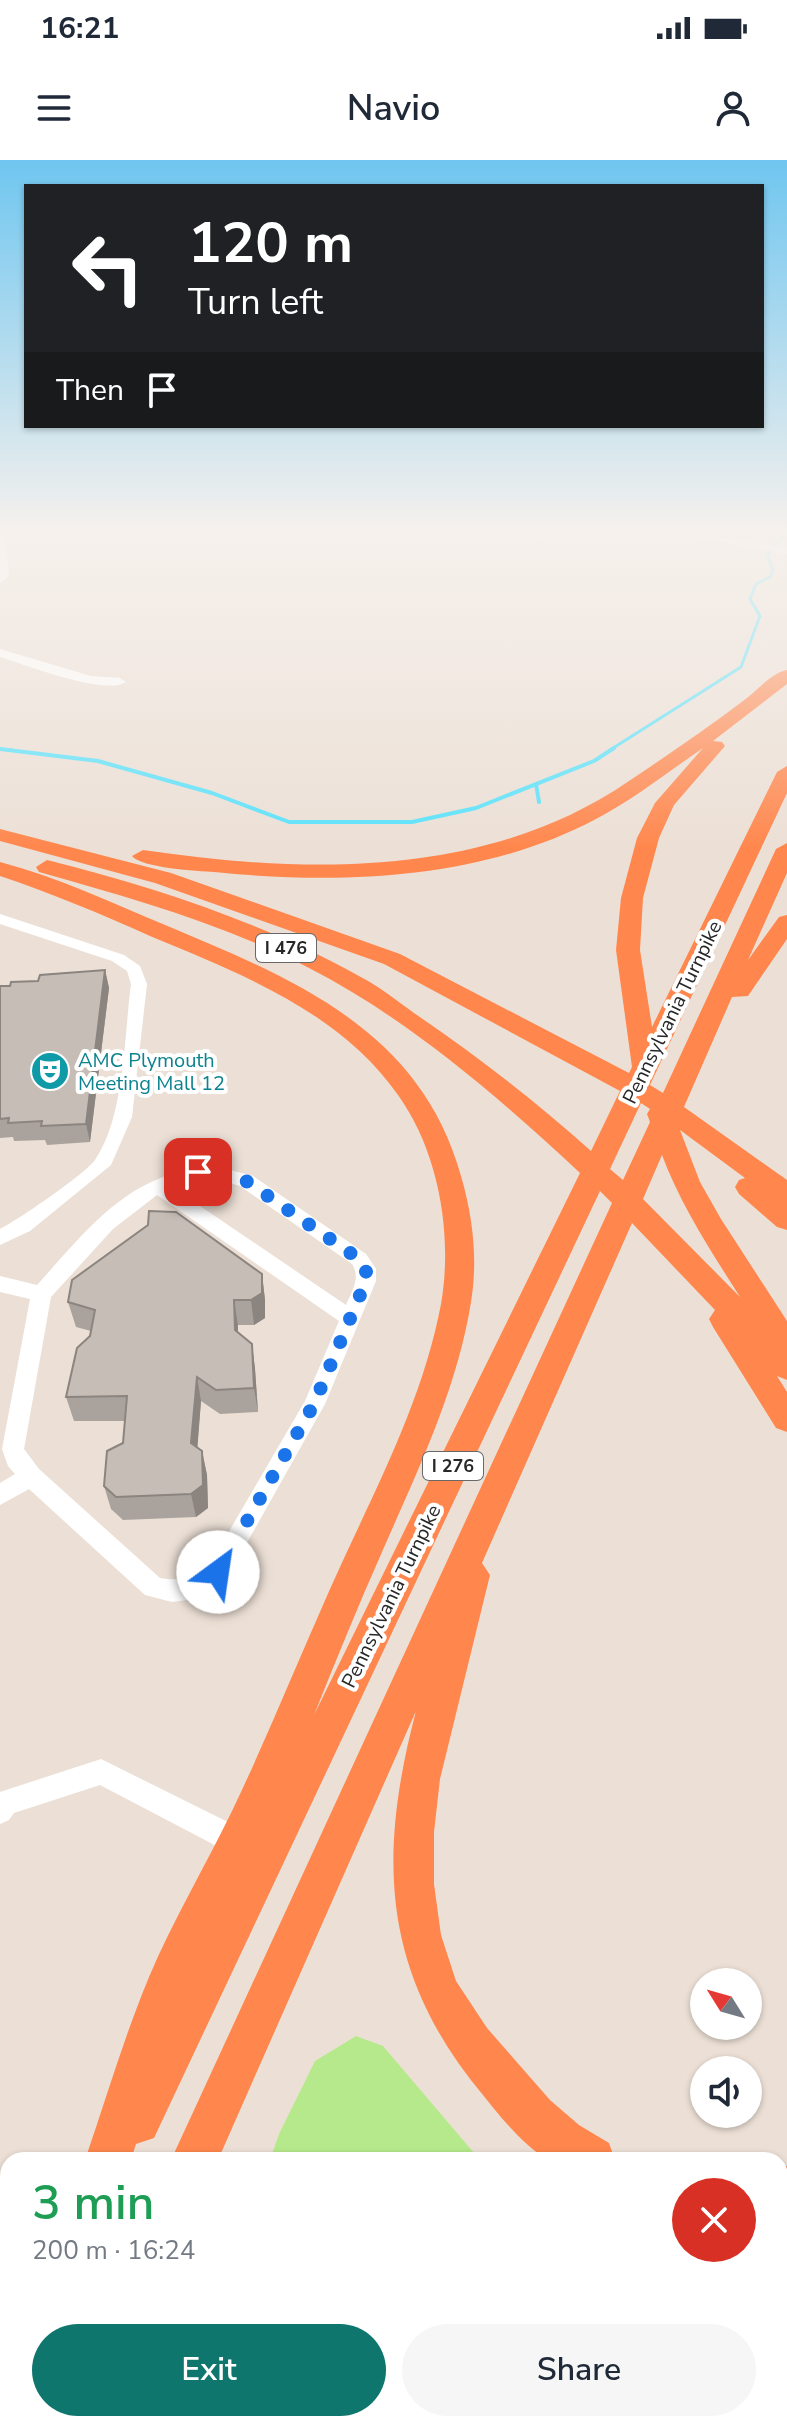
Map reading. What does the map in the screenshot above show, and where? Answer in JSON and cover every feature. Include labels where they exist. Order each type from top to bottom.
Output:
[{"type":"highway","points":[[0,833],[183,863],[269,872],[385,869],[456,858],[532,838],[593,813],[718,729],[787,675]]},
{"type":"highway","points":[[787,675],[702,759],[665,803],[648,838],[632,898],[628,950],[646,1075],[686,1182],[710,1226],[787,1346]]},
{"type":"highway","name":"Pennsylvania Turnpike","points":[[124,2152],[787,772]]},
{"type":"highway","name":"I 476","points":[[0,833],[163,878],[344,940],[406,966],[540,1037],[651,1111],[786,1209]]},
{"type":"highway","name":"Pennsylvania Turnpike","points":[[198,2152],[787,849]]},
{"type":"highway","name":"I 476","points":[[0,854],[193,910],[288,949],[353,982],[447,1047],[537,1116],[607,1178],[787,1367]]},
{"type":"highway","points":[[0,869],[76,896],[229,961],[339,1021],[375,1053],[408,1089],[426,1121],[441,1158],[455,1209],[459,1252],[456,1300],[441,1361],[406,1455],[238,1842],[166,1988],[111,2152]]},
{"type":"highway","points":[[699,1049],[787,922]]},
{"type":"highway","points":[[685,1257],[787,1419]]},
{"type":"highway","points":[[493,1496],[428,1750],[416,1809],[413,1854],[417,1923],[436,1987],[472,2045],[513,2096],[582,2152]]},
{"type":"street","points":[[0,653],[90,680],[120,682]]},
{"type":"street","points":[[0,919],[118,958],[134,969],[139,984],[123,1117],[102,1165],[23,1226],[0,1238]]},
{"type":"street","points":[[198,1172],[233,1175],[359,1259],[366,1269],[366,1281],[306,1418],[218,1572],[199,1586],[176,1593],[153,1587],[31,1476],[16,1459],[13,1449],[41,1294],[129,1201],[156,1185],[198,1172]]},
{"type":"street","points":[[156,1185],[350,1318]]},
{"type":"street","points":[[0,1284],[41,1294]]},
{"type":"street","points":[[0,1495],[31,1476]]},
{"type":"street","points":[[0,1811],[5,1803],[101,1772],[238,1842]]},
{"type":"green space","points":[[356,2036],[383,2046],[473,2152],[273,2152],[315,2061]]},
{"type":"building","name":"AMC Plymouth Meeting Mall 12","points":[[105,970],[86,1124],[41,1126],[42,1121],[8,1123],[9,1118],[0,1119],[0,986],[10,986],[11,982],[38,981],[40,975]]},
{"type":"building","points":[[149,1211],[176,1212],[262,1274],[262,1293],[251,1300],[234,1300],[235,1330],[252,1344],[254,1388],[216,1390],[197,1377],[191,1443],[202,1451],[203,1485],[191,1494],[116,1497],[104,1486],[107,1451],[123,1443],[127,1396],[66,1397],[77,1348],[90,1336],[95,1310],[68,1302],[72,1280],[148,1225]]},
{"type":"waterway","points":[[610,750],[741,667],[753,636]]},
{"type":"waterway","points":[[536,784],[594,761],[614,748]]},
{"type":"waterway","points":[[12,750],[0,749],[98,761],[212,793],[289,822],[412,822],[476,808],[536,784]]},
{"type":"waterway","points":[[536,784],[539,802]]},
{"type":"place","name":"AMC Plymouth Meeting Mall 12","points":[[50,1071]]},
{"type":"route","points":[[198,1172],[233,1175],[246,1181],[359,1259],[366,1269],[366,1281],[314,1404],[218,1572]]}]
